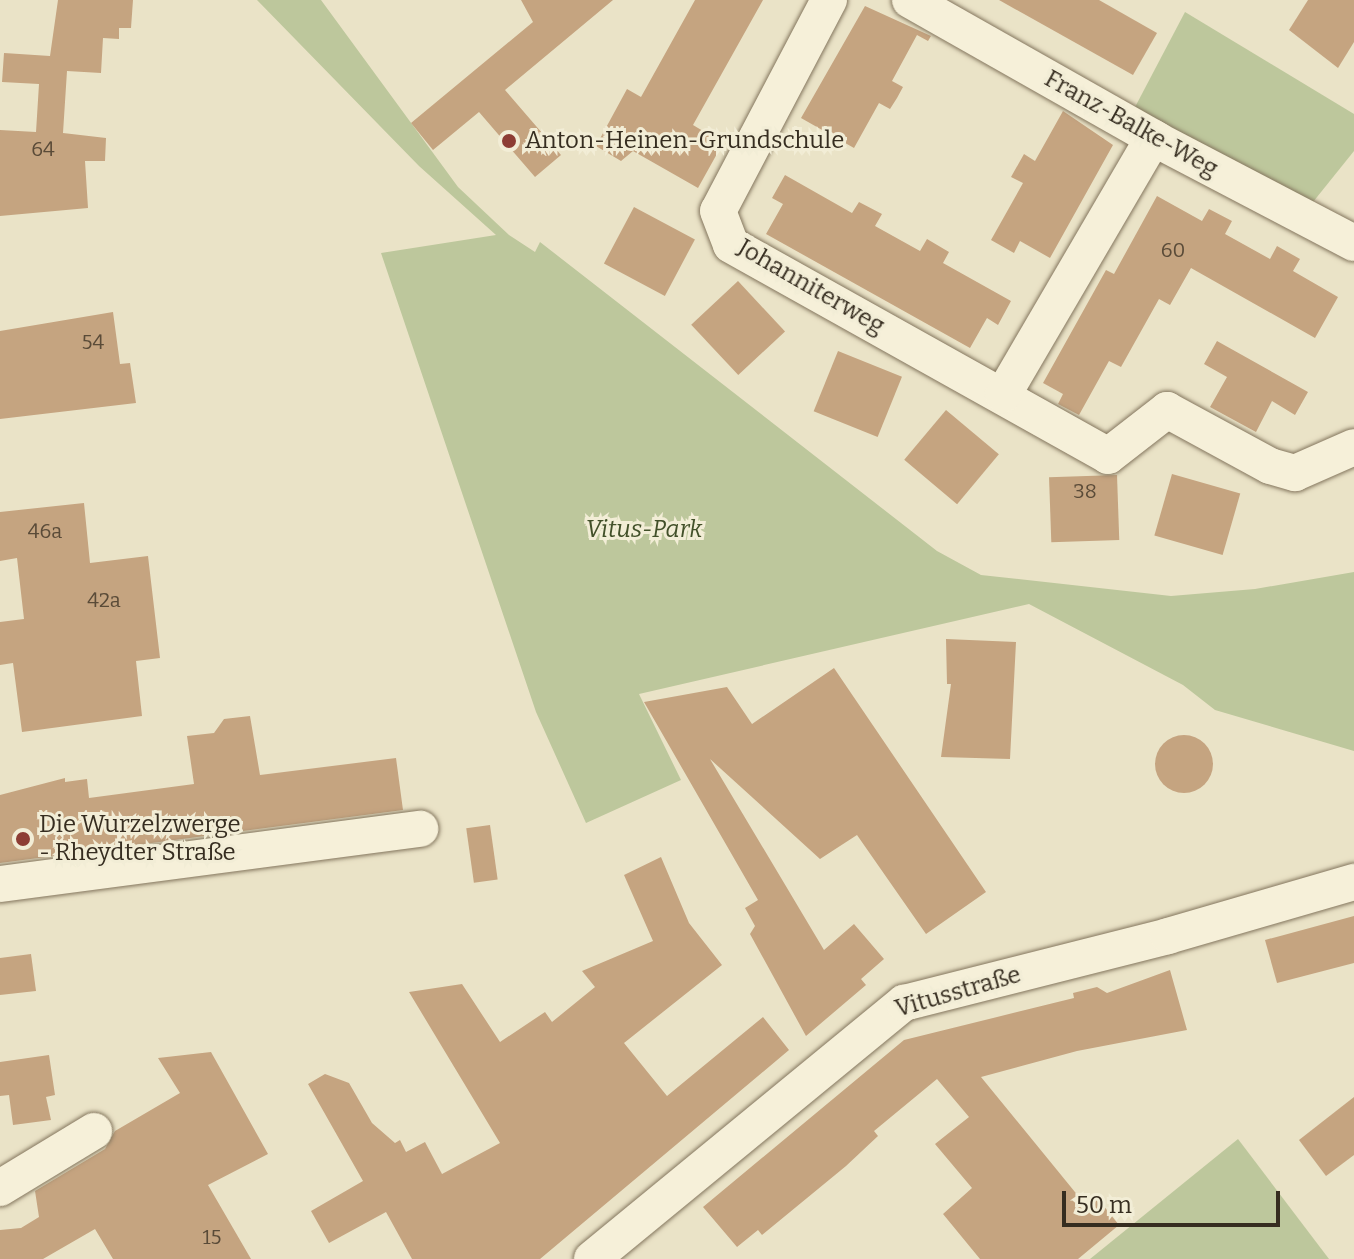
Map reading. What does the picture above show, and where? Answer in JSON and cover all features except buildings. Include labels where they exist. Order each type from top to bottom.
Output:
[{"type":"street","name":"Johanniterweg","points":[[829,0],[718,211],[731,245],[1108,456],[1167,410],[1270,466],[1295,473],[1354,447]]},
{"type":"street","name":"Franz-Balke-Weg","points":[[910,0],[1153,138],[1354,243]]},
{"type":"street","points":[[1003,395],[1153,138]]},
{"type":"street","points":[[0,884],[420,829]]},
{"type":"street","name":"Vitusstraße","points":[[598,1257],[904,1003],[1168,936],[1354,882]]},
{"type":"street","points":[[0,1188],[94,1131]]},
{"type":"green space","name":"Vitus-Park","points":[[257,0],[321,0],[458,187],[509,235],[535,252],[540,242],[937,551],[981,575],[1171,596],[1255,589],[1354,572],[1354,751],[1215,710],[1183,685],[1029,604],[639,694],[681,780],[586,823],[536,712],[381,253],[496,235],[419,166]]},
{"type":"green space","points":[[1185,12],[1354,114],[1354,151],[1309,207],[1134,109]]},
{"type":"green space","points":[[1238,1139],[1329,1259],[1090,1259]]},
{"type":"place","name":"Anton-Heinen-Grundschule","points":[[509,141]]},
{"type":"place","name":"Die Wurzelzwerge - Rheydter Straße","points":[[23,839]]}]
